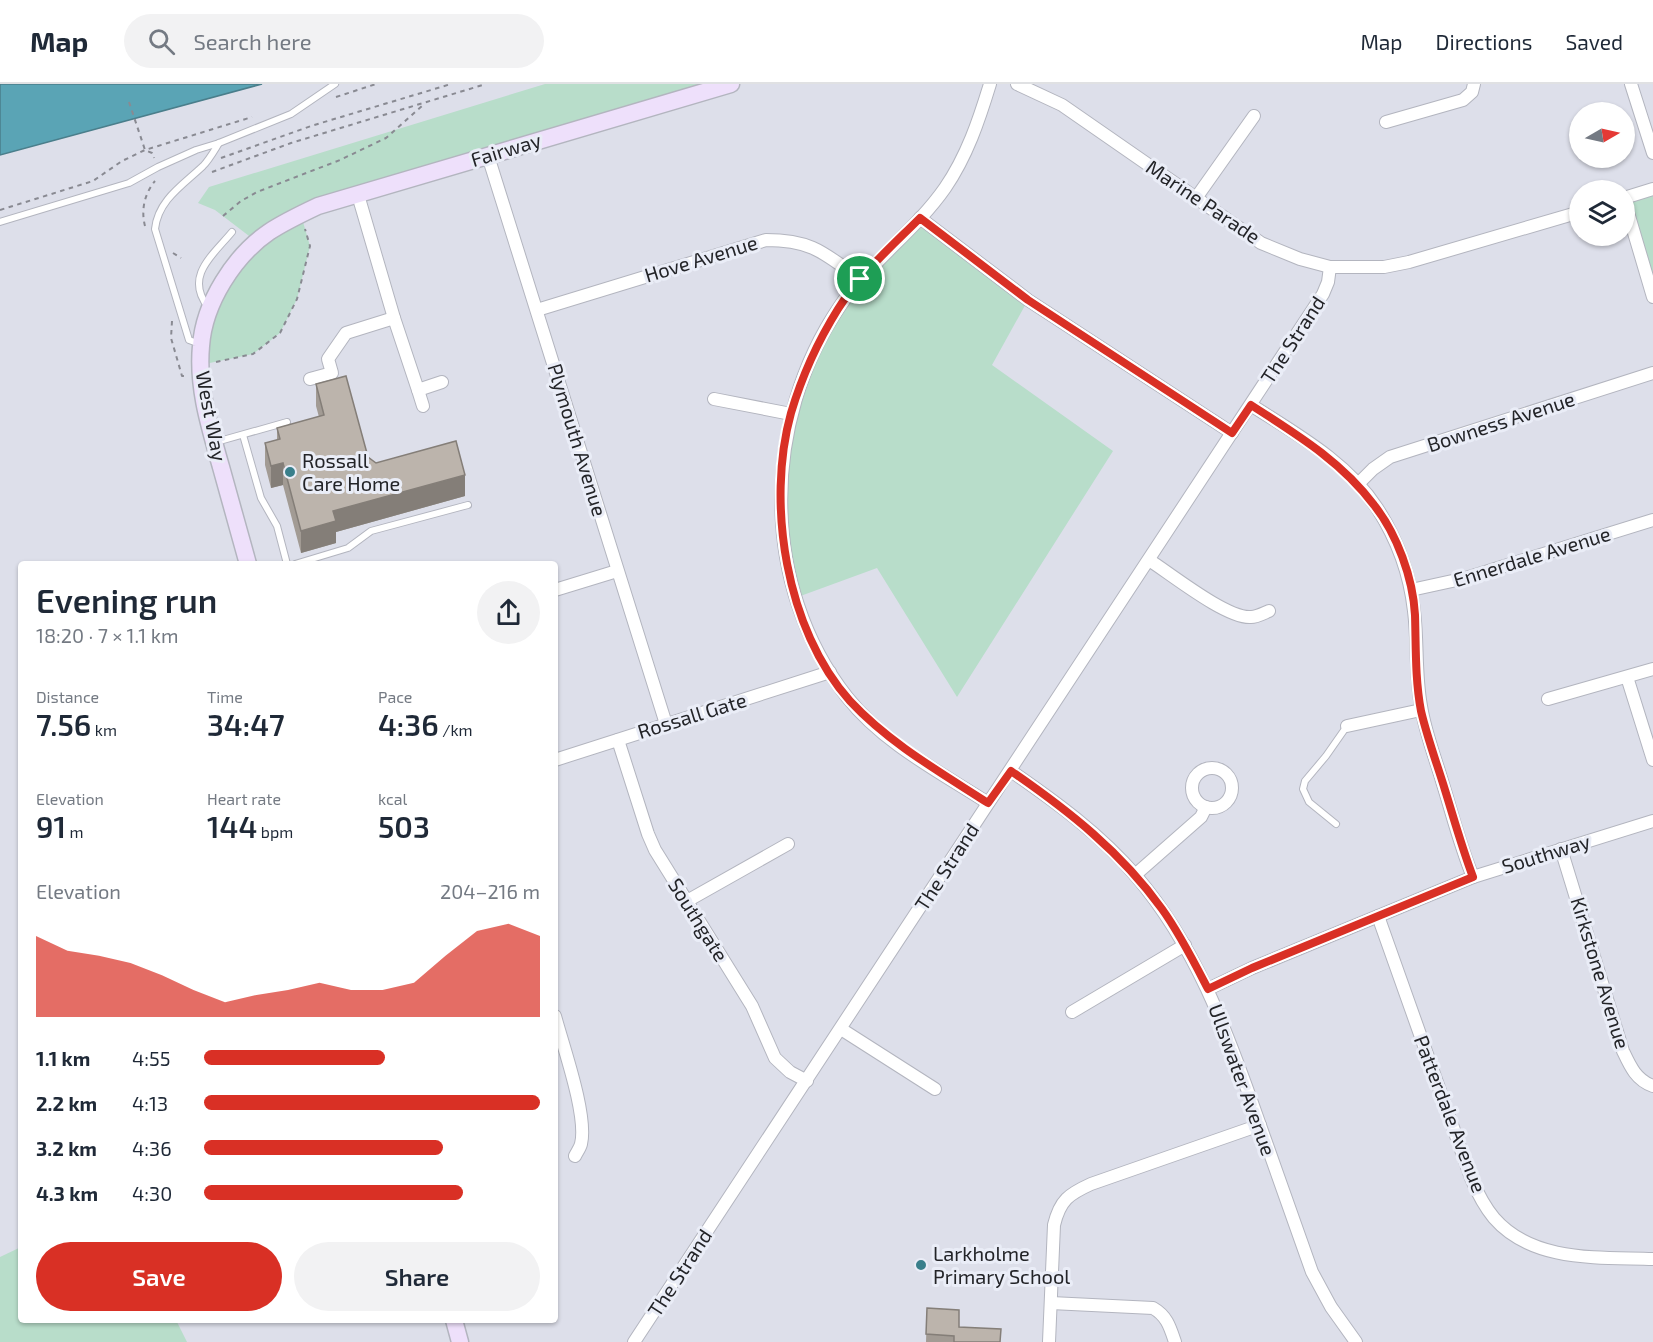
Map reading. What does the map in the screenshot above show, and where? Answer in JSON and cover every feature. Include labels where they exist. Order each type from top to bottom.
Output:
[{"type":"street","name":"Fairway","points":[[283,223],[318,207],[731,84]]},
{"type":"street","points":[[988,803],[900,746],[884,733],[848,698],[830,672],[803,621],[787,565],[782,474],[791,414],[805,372],[821,338],[839,307],[860,279],[945,189],[965,155],[990,84]]},
{"type":"street","name":"Marine Parade","points":[[1017,84],[1062,105],[1261,243],[1300,259],[1330,267],[1375,267],[1408,262],[1569,215]]},
{"type":"street","points":[[1386,122],[1463,100],[1473,92],[1474,84]]},
{"type":"street","points":[[1631,84],[1653,153]]},
{"type":"street","points":[[1196,198],[1254,116]]},
{"type":"street","name":"Plymouth Avenue","points":[[489,156],[666,724]]},
{"type":"street","points":[[1635,195],[1653,189]]},
{"type":"street","points":[[358,195],[394,318],[423,406]]},
{"type":"street","points":[[920,218],[1028,300],[1232,433]]},
{"type":"street","name":"West Way","points":[[247,561],[205,404],[200,365],[201,345],[210,309],[232,269],[268,233],[283,223]]},
{"type":"street","points":[[1635,236],[1653,297]]},
{"type":"street","name":"Hove Avenue","points":[[537,310],[766,240],[789,240],[807,244],[824,253],[860,279]]},
{"type":"street","name":"The Strand","points":[[634,1342],[1323,294],[1328,282],[1330,267]]},
{"type":"street","points":[[310,379],[332,373],[328,359],[346,333],[394,318]]},
{"type":"street","name":"Bowness Avenue","points":[[1358,484],[1390,457],[1653,373]]},
{"type":"street","points":[[418,390],[442,382]]},
{"type":"street","points":[[714,399],[791,414]]},
{"type":"street","points":[[1251,405],[1334,461],[1358,484],[1376,507],[1391,533],[1411,590],[1421,710],[1473,877]]},
{"type":"street","name":"Ennerdale Avenue","points":[[1411,590],[1466,578],[1653,520]]},
{"type":"street","points":[[1149,560],[1219,607],[1237,615],[1251,617],[1269,611]]},
{"type":"street","points":[[558,589],[617,571]]},
{"type":"street","points":[[1548,699],[1653,669]]},
{"type":"street","name":"Rossall Gate","points":[[558,759],[830,672]]},
{"type":"street","points":[[1627,677],[1653,760]]},
{"type":"street","points":[[1347,726],[1421,710]]},
{"type":"street","name":"Southgate","points":[[618,740],[648,834],[656,850],[752,1006],[775,1058],[790,1072],[807,1081]]},
{"type":"street","name":"Ullswater Avenue","points":[[1011,771],[1087,826],[1135,875],[1185,945],[1208,989],[1234,1052],[1312,1272],[1331,1307],[1356,1342]]},
{"type":"street","points":[[1135,875],[1202,817],[1206,807]]},
{"type":"street","name":"Southway","points":[[1208,989],[1473,877],[1653,821]]},
{"type":"street","points":[[687,901],[788,844]]},
{"type":"street","name":"Kirkstone Avenue","points":[[1561,849],[1623,1051],[1632,1070],[1644,1083],[1653,1086]]},
{"type":"street","name":"Patterdale Avenue","points":[[1378,916],[1470,1178],[1480,1198],[1495,1219],[1512,1233],[1533,1245],[1554,1252],[1579,1256],[1653,1259]]},
{"type":"street","points":[[1072,1012],[1185,945]]},
{"type":"street","points":[[558,1027],[578,1100],[581,1120],[581,1143],[575,1156]]},
{"type":"street","points":[[841,1029],[935,1089]]},
{"type":"street","points":[[1049,1342],[1054,1225],[1057,1210],[1066,1198],[1091,1184],[1260,1125]]},
{"type":"street","points":[[1050,1303],[1153,1308],[1167,1321],[1175,1342]]},
{"type":"street","points":[[455,1323],[460,1342]]},
{"type":"lane","points":[[0,222],[129,183],[196,150],[291,114],[335,84]]},
{"type":"lane","points":[[201,345],[189,340],[155,229],[156,218],[164,203],[205,164],[219,143]]},
{"type":"lane","points":[[210,309],[203,300],[198,283],[200,271],[232,232]]},
{"type":"lane","points":[[214,442],[287,423]]},
{"type":"lane","points":[[243,435],[261,498],[277,526],[286,561]]},
{"type":"lane","points":[[305,561],[348,548],[371,531],[468,505]]},
{"type":"lane","points":[[1336,824],[1309,802],[1303,789],[1305,781],[1347,726]]},
{"type":"path","points":[[205,164],[311,126],[451,84]]},
{"type":"path","points":[[182,185],[225,166],[291,143],[486,84]]},
{"type":"path","points":[[223,216],[241,201],[257,192],[340,160],[386,138],[425,103]]},
{"type":"path","points":[[0,210],[93,181],[122,161],[145,150],[253,117]]},
{"type":"path","points":[[200,365],[253,354],[280,333],[297,299],[310,246],[301,214]]},
{"type":"green space","points":[[545,84],[731,84],[301,215],[310,246],[297,299],[280,333],[253,354],[200,365],[204,328],[257,242],[215,210],[198,203],[209,187]]},
{"type":"green space","points":[[1653,189],[1653,297],[1635,233],[1635,195]]},
{"type":"green space","points":[[920,218],[1028,300],[992,365],[1113,451],[957,697],[877,568],[795,598],[784,536],[791,414],[839,307]]},
{"type":"green space","points":[[18,1248],[18,1323],[178,1323],[187,1342],[0,1342],[0,1257]]},
{"type":"water","points":[[0,84],[262,84],[0,155]]},
{"type":"building","points":[[346,376],[368,457],[376,463],[456,441],[465,475],[333,511],[336,521],[301,531],[283,463],[271,466],[265,443],[280,439],[277,428],[324,415],[316,384]]},
{"type":"building","points":[[927,1308],[959,1310],[959,1327],[1001,1329],[1000,1342],[954,1342],[954,1336],[926,1334]]},
{"type":"place","name":"Rossall Care Home","points":[[290,472]]},
{"type":"place","name":"Larkholme Primary School","points":[[921,1265]]},
{"type":"route","points":[[920,218],[1028,300],[1232,433],[1251,405],[1334,461],[1358,484],[1376,507],[1402,559],[1411,590],[1414,613],[1415,659],[1421,710],[1473,877],[1252,968],[1208,989],[1185,945],[1162,910],[1135,875],[1087,826],[1011,771],[988,803],[900,746],[867,718],[848,698],[830,672],[803,621],[787,565],[782,505],[785,445],[791,414],[805,372],[839,307],[860,279],[920,218]]}]
